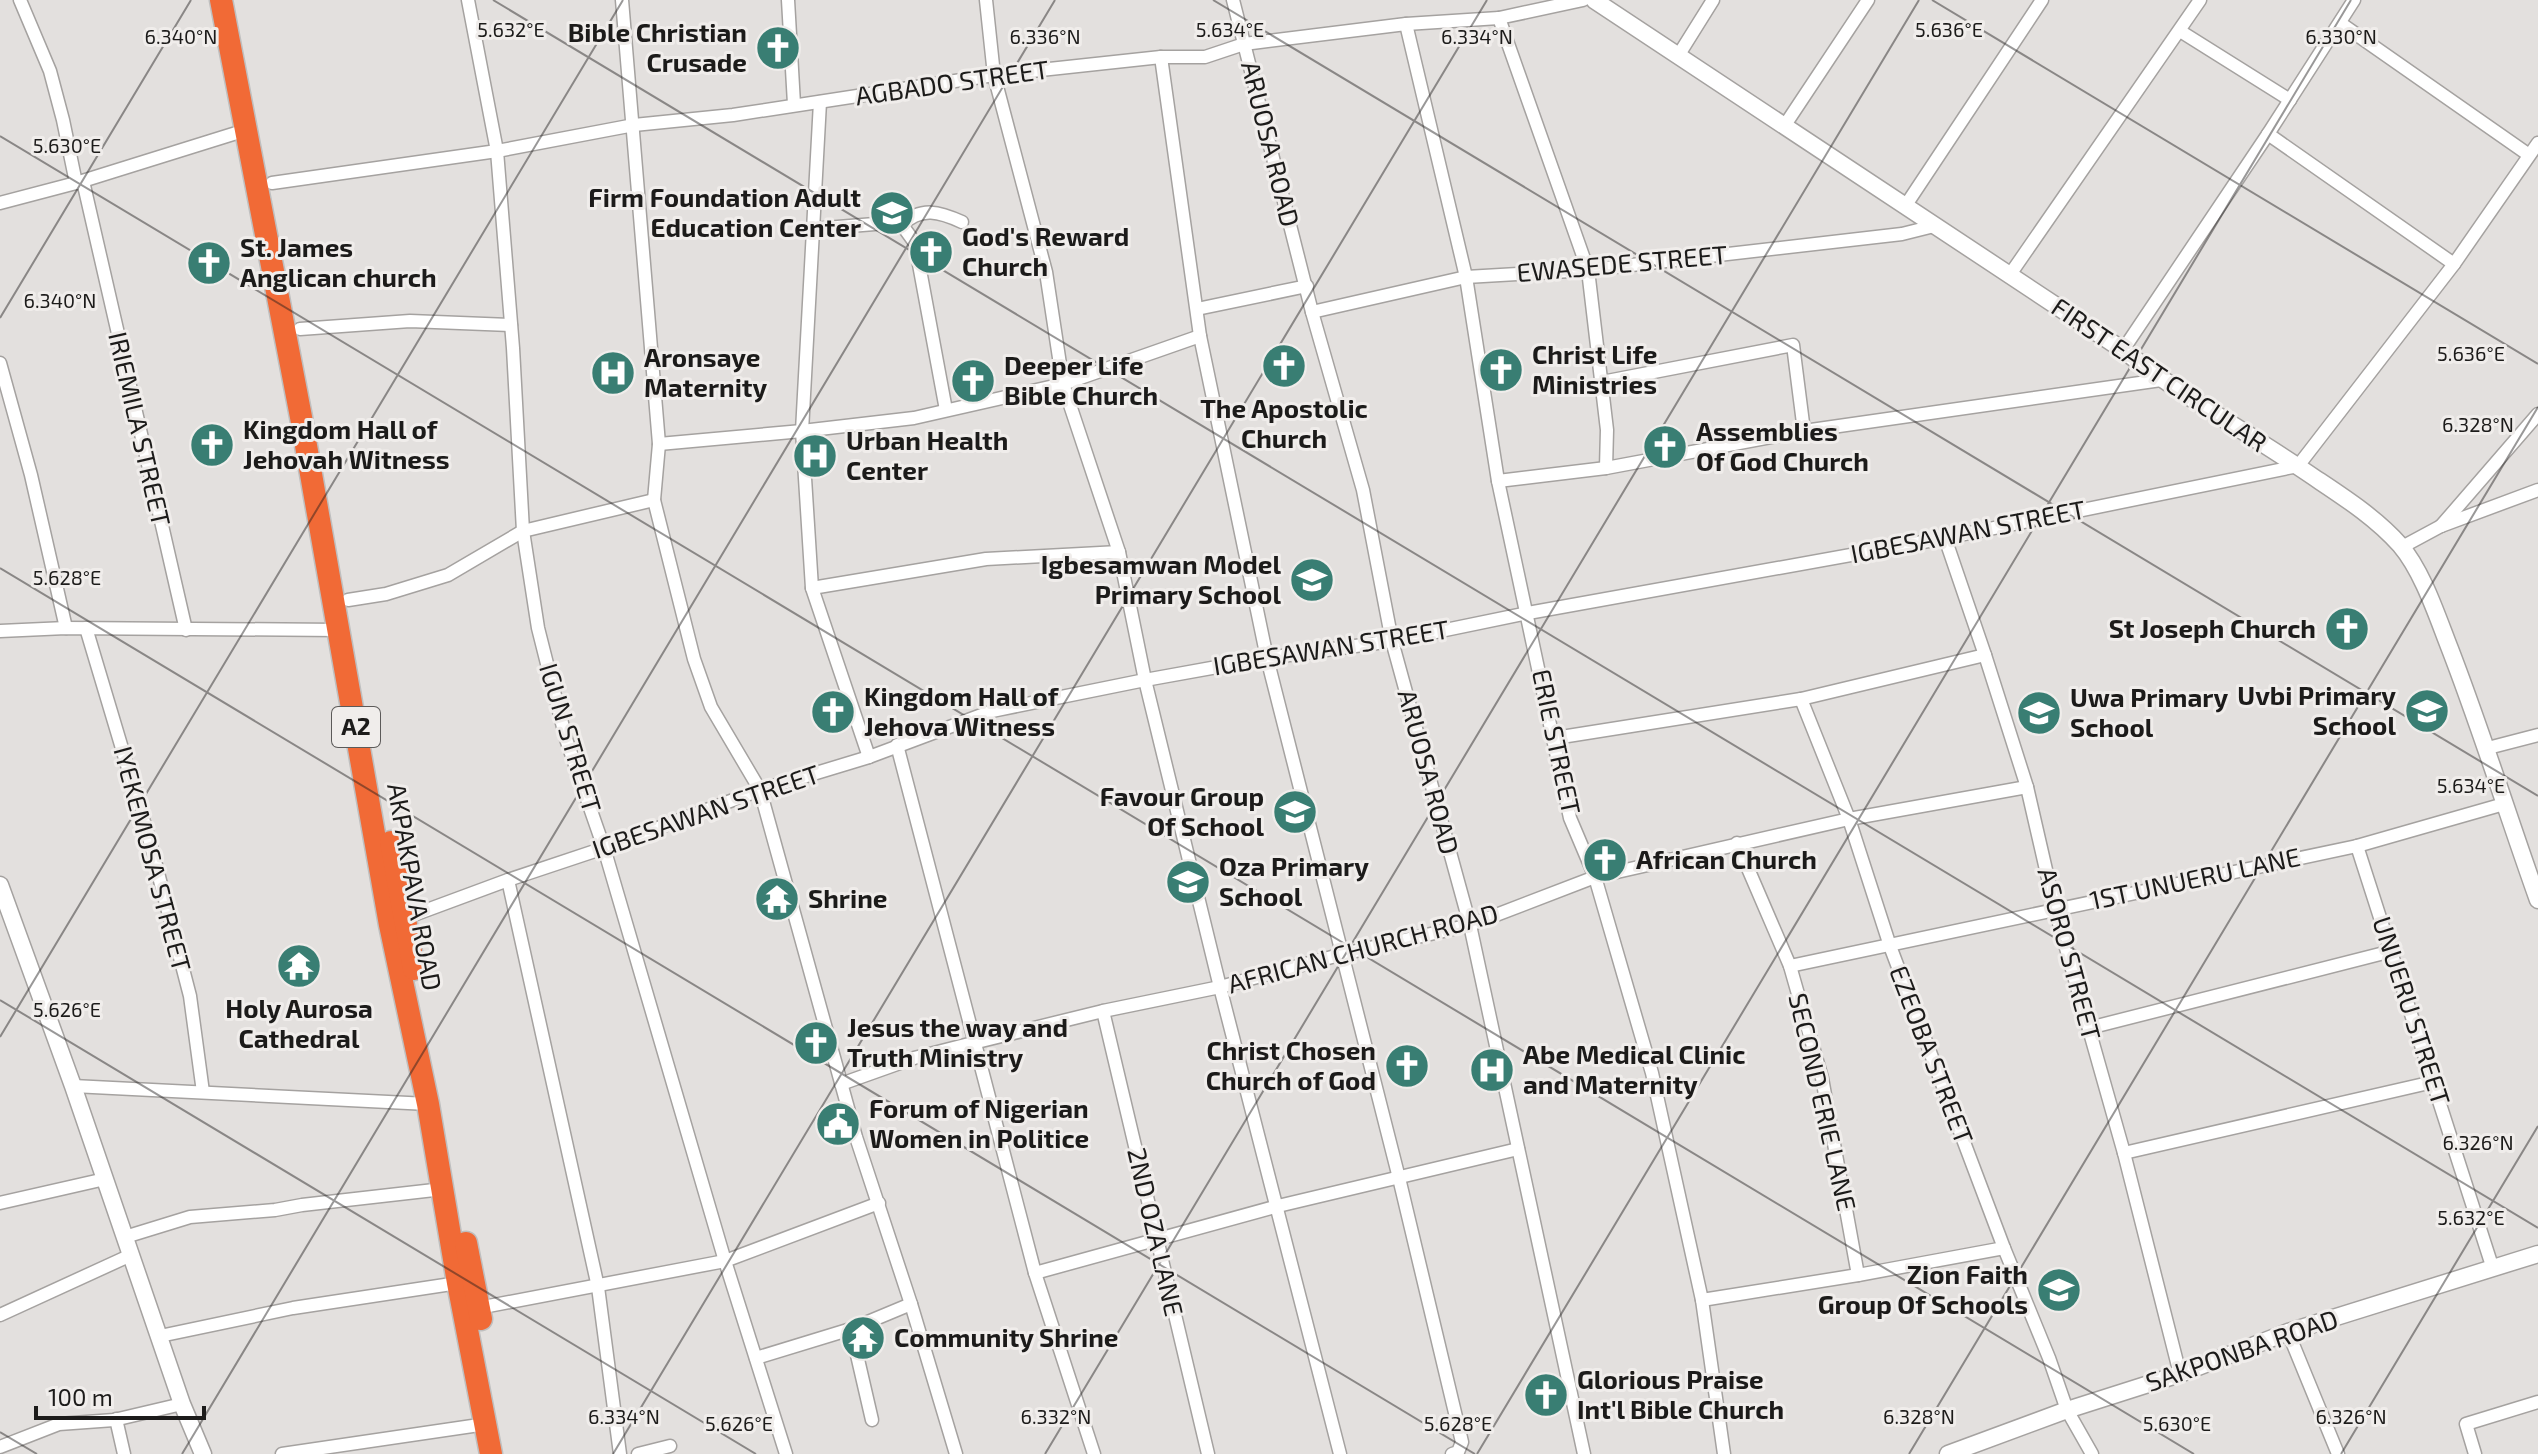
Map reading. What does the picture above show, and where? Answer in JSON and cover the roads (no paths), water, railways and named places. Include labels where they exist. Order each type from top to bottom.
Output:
[{"type":"highway","name":"AKPAKPAVA ROAD","points":[[221,0],[397,921],[506,1454]]},
{"type":"highway","name":"AKPAKPAVA ROAD","points":[[235,0],[300,329],[348,600],[397,921],[458,1283],[491,1454]]},
{"type":"street","name":"IRIEMILA STREET","points":[[20,0],[50,71],[63,120],[186,630]]},
{"type":"street","name":"IGUN STREET","points":[[468,0],[497,151],[523,531],[538,628],[566,739],[604,848],[725,1261],[786,1454]]},
{"type":"street","points":[[622,0],[659,444],[654,500],[694,659],[711,707],[760,790],[841,1084],[956,1454]]},
{"type":"street","points":[[788,0],[794,104]]},
{"type":"street","points":[[986,0],[994,75],[1046,272],[1063,384],[1119,552],[1145,680],[1220,987],[1340,1454]]},
{"type":"street","name":"ARUOSA ROAD","points":[[1233,0],[1312,312],[1363,490],[1392,641],[1470,925],[1584,1454]]},
{"type":"street","name":"AGBADO STREET","points":[[272,183],[497,151],[634,125],[733,115],[994,75],[1161,57],[1205,57],[1244,44],[1406,24],[1499,18],[1583,0]]},
{"type":"street","name":"FIRST EAST CIRCULAR","points":[[1594,0],[2123,350],[2161,380],[2358,506],[2402,547],[2429,596],[2488,748],[2538,900]]},
{"type":"street","points":[[1678,56],[1713,0]]},
{"type":"street","points":[[1785,125],[1868,0]]},
{"type":"street","points":[[1906,205],[2042,0]]},
{"type":"street","points":[[2009,276],[2200,0]]},
{"type":"street","points":[[2123,350],[2354,0]]},
{"type":"street","points":[[1499,18],[1588,270],[1607,430],[1606,468]]},
{"type":"street","points":[[2340,23],[2529,155]]},
{"type":"street","name":"ERIE STREET","points":[[1406,24],[1466,277],[1498,481],[1570,818],[1595,877],[1652,1073],[1702,1300],[1724,1454]]},
{"type":"street","points":[[2180,31],[2290,100]]},
{"type":"street","points":[[1161,57],[1200,336],[1267,658],[1399,1178],[1462,1442],[1456,1451]]},
{"type":"street","points":[[820,102],[802,431],[812,588],[869,757]]},
{"type":"street","points":[[0,203],[246,130]]},
{"type":"street","points":[[2268,134],[2454,264]]},
{"type":"street","points":[[2298,466],[2454,264],[2538,143]]},
{"type":"street","points":[[902,225],[909,217],[936,211],[962,222]]},
{"type":"street","points":[[813,229],[887,223],[902,225],[915,243],[946,410]]},
{"type":"street","name":"EWASEDE STREET","points":[[1312,312],[1466,277],[1588,270],[1902,234],[1934,226]]},
{"type":"street","points":[[1197,309],[1307,286]]},
{"type":"street","points":[[300,329],[410,321],[511,325]]},
{"type":"street","points":[[659,444],[914,418],[1063,384],[1200,336]]},
{"type":"street","points":[[1602,382],[1793,345],[1804,431]]},
{"type":"street","points":[[0,363],[31,475],[66,628]]},
{"type":"street","points":[[1498,481],[1606,468],[1804,431],[2161,380]]},
{"type":"street","points":[[2441,526],[2538,414]]},
{"type":"street","name":"IGBESAWAN STREET","points":[[397,921],[760,790],[869,757],[992,711],[1145,680],[1267,658],[1392,641],[1528,613],[1945,538],[2298,466]]},
{"type":"street","points":[[2402,547],[2441,526],[2538,490]]},
{"type":"street","points":[[348,600],[386,594],[448,575],[523,531],[654,500]]},
{"type":"street","name":"ASORO STREET","points":[[1945,538],[2027,787],[2055,909],[2124,1153],[2180,1374]]},
{"type":"street","points":[[812,588],[986,559],[1119,552]]},
{"type":"street","points":[[0,631],[66,628],[340,630]]},
{"type":"street","name":"IYEKEMOSA STREET","points":[[86,628],[150,842],[190,996],[203,1092]]},
{"type":"street","points":[[1555,738],[1801,699],[1985,655]]},
{"type":"street","name":"EZEOBA STREET","points":[[1801,699],[1849,819],[1890,946],[2004,1248],[2067,1410],[2092,1454]]},
{"type":"street","points":[[2488,748],[2538,735]]},
{"type":"street","points":[[897,745],[1035,1273],[1094,1454]]},
{"type":"street","name":"AFRICAN CHURCH ROAD","points":[[841,1084],[914,1058],[973,1043],[1103,1011],[1220,987],[1343,954],[1470,925],[1595,877],[1849,819],[2027,787]]},
{"type":"street","name":"1ST UNUERU LANE","points":[[1790,966],[2357,846],[2504,804]]},
{"type":"street","name":"SECOND ERIE LANE","points":[[1737,843],[1790,966],[1822,1078],[1858,1275]]},
{"type":"street","name":"UNUERU STREET","points":[[2357,846],[2493,1269]]},
{"type":"street","points":[[508,880],[598,1287],[620,1454]]},
{"type":"street","points":[[0,885],[5,909],[73,1086],[182,1404],[203,1454]]},
{"type":"street","points":[[2089,1028],[2392,951]]},
{"type":"street","name":"2ND OZA LANE","points":[[1103,1011],[1208,1454]]},
{"type":"street","points":[[2124,1153],[2433,1082]]},
{"type":"street","points":[[73,1086],[428,1104]]},
{"type":"street","points":[[1035,1273],[1278,1206],[1518,1149]]},
{"type":"street","points":[[0,1203],[105,1179]]},
{"type":"street","points":[[125,1237],[190,1217],[443,1189]]},
{"type":"street","points":[[478,1308],[725,1261],[879,1203]]},
{"type":"street","points":[[1702,1300],[2004,1248]]},
{"type":"street","name":"SAKPONBA ROAD","points":[[1948,1454],[2067,1410],[2180,1374],[2288,1332],[2538,1254]]},
{"type":"street","points":[[0,1315],[131,1255]]},
{"type":"street","points":[[160,1336],[293,1308],[458,1283]]},
{"type":"street","points":[[756,1358],[851,1329],[911,1304]]},
{"type":"street","points":[[851,1329],[872,1420]]},
{"type":"street","points":[[2288,1332],[2338,1454]]},
{"type":"street","points":[[2475,1454],[2466,1424],[2538,1402]]},
{"type":"street","points":[[0,1447],[59,1424],[116,1419],[182,1404]]},
{"type":"street","points":[[116,1419],[124,1454]]},
{"type":"street","points":[[282,1454],[486,1424]]},
{"type":"street","points":[[638,1454],[670,1446]]},
{"type":"place","name":"Bible Christian Crusade","points":[[778,48]]},
{"type":"place","name":"Firm Foundation Adult Education Center","points":[[892,213]]},
{"type":"place","name":"God's Reward Church","points":[[931,252]]},
{"type":"place","name":"St. James Anglican church","points":[[209,263]]},
{"type":"place","name":"The Apostolic Church","points":[[1284,366]]},
{"type":"place","name":"Christ Life Ministries","points":[[1501,370]]},
{"type":"place","name":"Aronsaye Maternity","points":[[613,373]]},
{"type":"place","name":"Deeper Life Bible Church","points":[[973,381]]},
{"type":"place","name":"Kingdom Hall of Jehovah Witness","points":[[212,445]]},
{"type":"place","name":"Assemblies Of God Church","points":[[1665,447]]},
{"type":"place","name":"Urban Health Center","points":[[815,456]]},
{"type":"place","name":"Igbesamwan Model Primary School","points":[[1312,580]]},
{"type":"place","name":"St Joseph Church","points":[[2347,629]]},
{"type":"place","name":"Uvbi Primary School","points":[[2427,711]]},
{"type":"place","name":"Kingdom Hall of Jehova Witness","points":[[833,712]]},
{"type":"place","name":"Uwa Primary School","points":[[2039,713]]},
{"type":"place","name":"Favour Group Of School","points":[[1295,812]]},
{"type":"place","name":"African Church","points":[[1605,860]]},
{"type":"place","name":"Oza Primary School","points":[[1188,882]]},
{"type":"place","name":"Shrine","points":[[777,899]]},
{"type":"place","name":"Holy Aurosa Cathedral","points":[[299,966]]},
{"type":"place","name":"Jesus the way and Truth Ministry","points":[[816,1043]]},
{"type":"place","name":"Christ Chosen Church of God","points":[[1407,1066]]},
{"type":"place","name":"Abe Medical Clinic and Maternity","points":[[1492,1070]]},
{"type":"place","name":"Forum of Nigerian Women in Politice","points":[[838,1124]]},
{"type":"place","name":"Zion Faith Group Of Schools","points":[[2059,1290]]},
{"type":"place","name":"Community Shrine","points":[[863,1338]]},
{"type":"place","name":"Glorious Praise Int'l Bible Church","points":[[1546,1395]]}]
